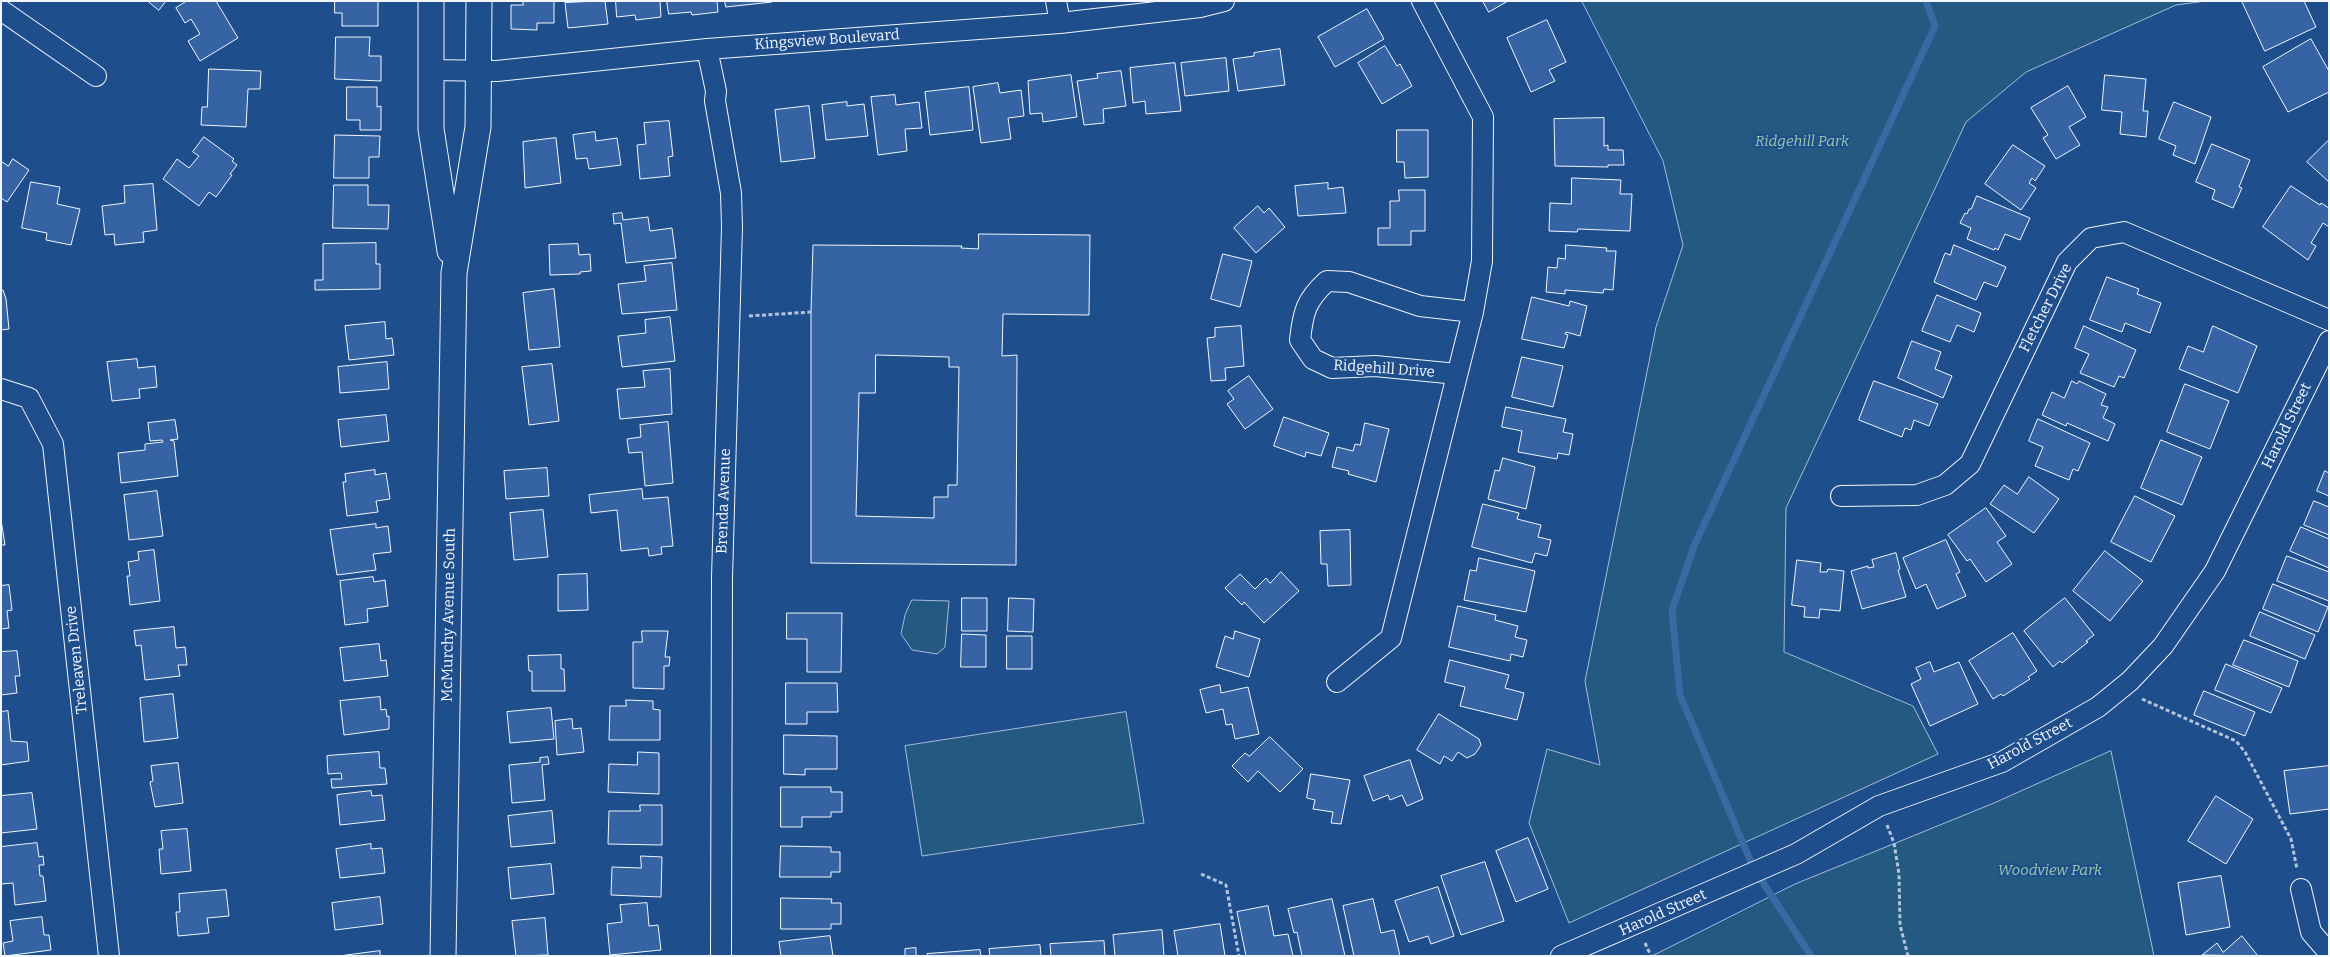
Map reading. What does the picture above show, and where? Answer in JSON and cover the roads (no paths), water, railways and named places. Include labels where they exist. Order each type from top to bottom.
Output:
[{"type":"street","name":"McMurchy Avenue South","points":[[431,1],[431,129],[454,274]]},
{"type":"street","name":"McMurchy Avenue South","points":[[443,956],[454,274],[478,127],[478,1]]},
{"type":"street","points":[[1056,1],[1060,23]]},
{"type":"street","name":"Kingsview Boulevard","points":[[430,70],[478,72],[707,49],[1060,23],[1200,7],[1224,1]]},
{"type":"street","name":"Ridgehill Drive","points":[[1337,682],[1391,638],[1473,312],[1482,261],[1483,117],[1422,1]]},
{"type":"street","points":[[1,10],[96,76]]},
{"type":"street","name":"Brenda Avenue","points":[[707,49],[716,91],[716,101],[732,193],[722,578],[721,956]]},
{"type":"street","name":"Fletcher Drive","points":[[1842,496],[1917,495],[1945,485],[1970,464],[2067,262],[2091,238],[2124,232],[2329,320]]},
{"type":"street","name":"Ridgehill Drive","points":[[1456,374],[1376,366],[1332,368],[1313,358],[1300,340],[1302,314],[1313,294],[1328,281],[1349,282],[1420,306],[1473,312]]},
{"type":"street","name":"Harold Street","points":[[1561,956],[1796,854],[1879,806],[2002,762],[2098,707],[2122,688],[2163,646],[2215,571],[2329,340]]},
{"type":"street","name":"Treleaven Drive","points":[[1,389],[29,398],[53,444],[109,956]]},
{"type":"street","points":[[2301,888],[2311,932],[2329,953]]},
{"type":"waterway","points":[[1811,956],[1754,869],[1680,695],[1672,610],[1694,546],[1935,26],[1926,1]]},
{"type":"park label","name":"Ridgehill Park","points":[[1802,142]]},
{"type":"park label","name":"Woodview Park","points":[[2050,871]]}]
